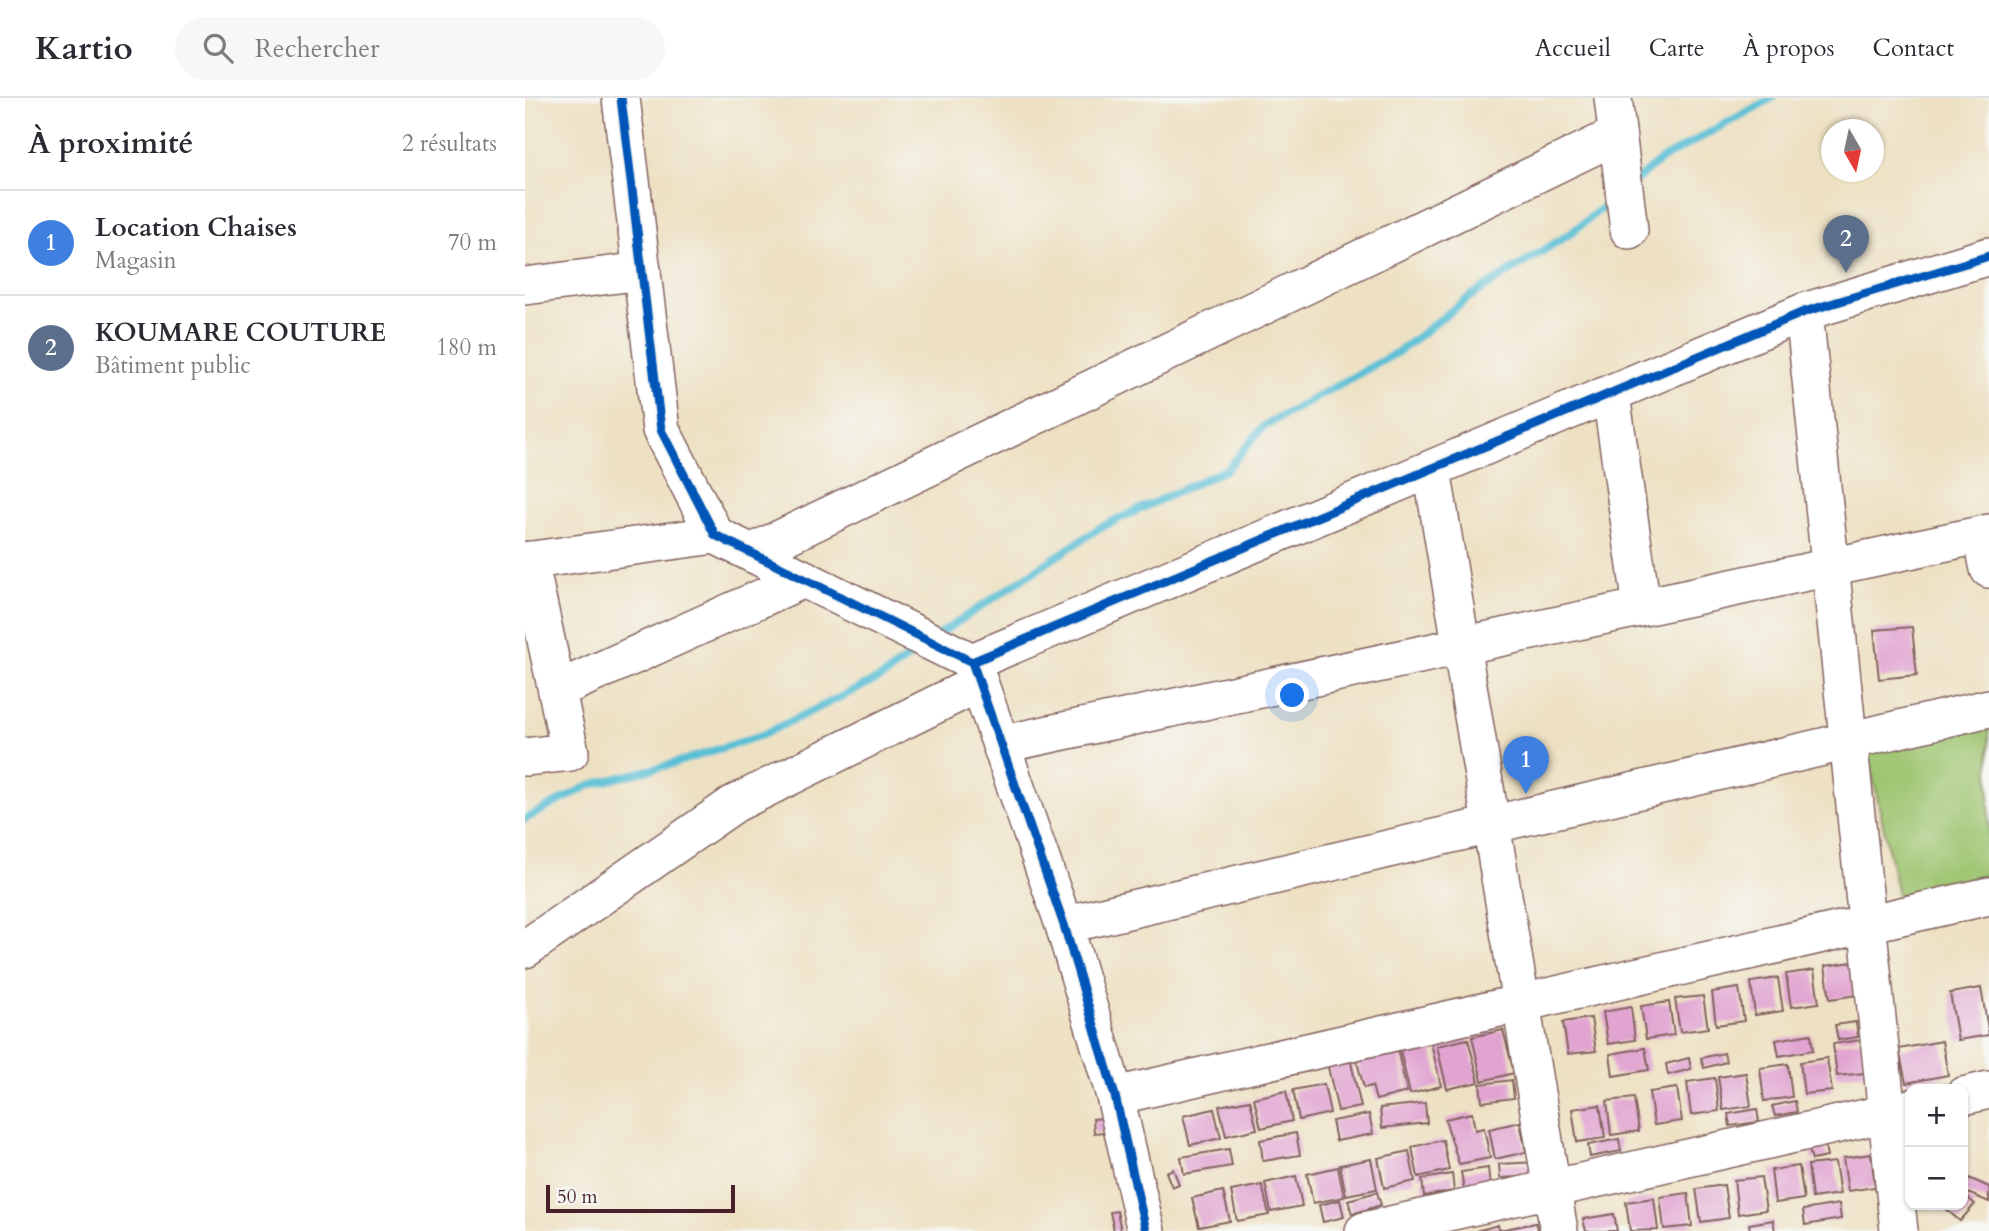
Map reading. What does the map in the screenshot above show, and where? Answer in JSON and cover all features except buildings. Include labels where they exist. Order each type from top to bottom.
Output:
[{"type":"street","points":[[621,98],[661,430],[715,535]]},
{"type":"street","points":[[1613,98],[1629,230]]},
{"type":"street","points":[[751,553],[1618,135]]},
{"type":"street","points":[[525,949],[734,804],[976,673],[1432,470],[1804,312],[1989,256]]},
{"type":"street","points":[[525,286],[642,271]]},
{"type":"street","points":[[1804,312],[1867,924],[1898,1110],[1899,1231]]},
{"type":"street","points":[[1611,395],[1641,607]]},
{"type":"street","points":[[1432,470],[1559,1231]]},
{"type":"street","points":[[525,757],[570,752],[527,560],[715,535],[804,579],[976,673],[1064,925],[1115,1096],[1146,1231]]},
{"type":"street","points":[[1003,744],[1831,567],[1987,546]]},
{"type":"street","points":[[557,690],[804,579]]},
{"type":"street","points":[[1064,925],[1989,708]]},
{"type":"street","points":[[1115,1096],[1989,896]]},
{"type":"street","points":[[1968,1095],[1989,1090]]},
{"type":"street","points":[[1364,1231],[1898,1110]]},
{"type":"green space","points":[[1989,719],[1989,876],[1898,895],[1866,745]]},
{"type":"waterway","points":[[1635,181],[1662,159],[1772,98]]},
{"type":"waterway","points":[[938,635],[1101,527],[1227,469],[1264,426],[1398,352],[1468,298],[1571,233],[1614,198]]},
{"type":"waterway","points":[[525,819],[590,785],[672,764],[762,735],[884,676],[922,647]]},
{"type":"cycle path","points":[[621,98],[661,430],[715,535],[972,662],[1064,925],[1115,1096],[1146,1231]]},
{"type":"cycle path","points":[[972,662],[1804,312],[1989,256]]},
{"type":"place","name":"KOUMARE COUTURE","points":[[1846,273]]},
{"type":"place","name":"Location Chaises","points":[[1526,794]]}]
